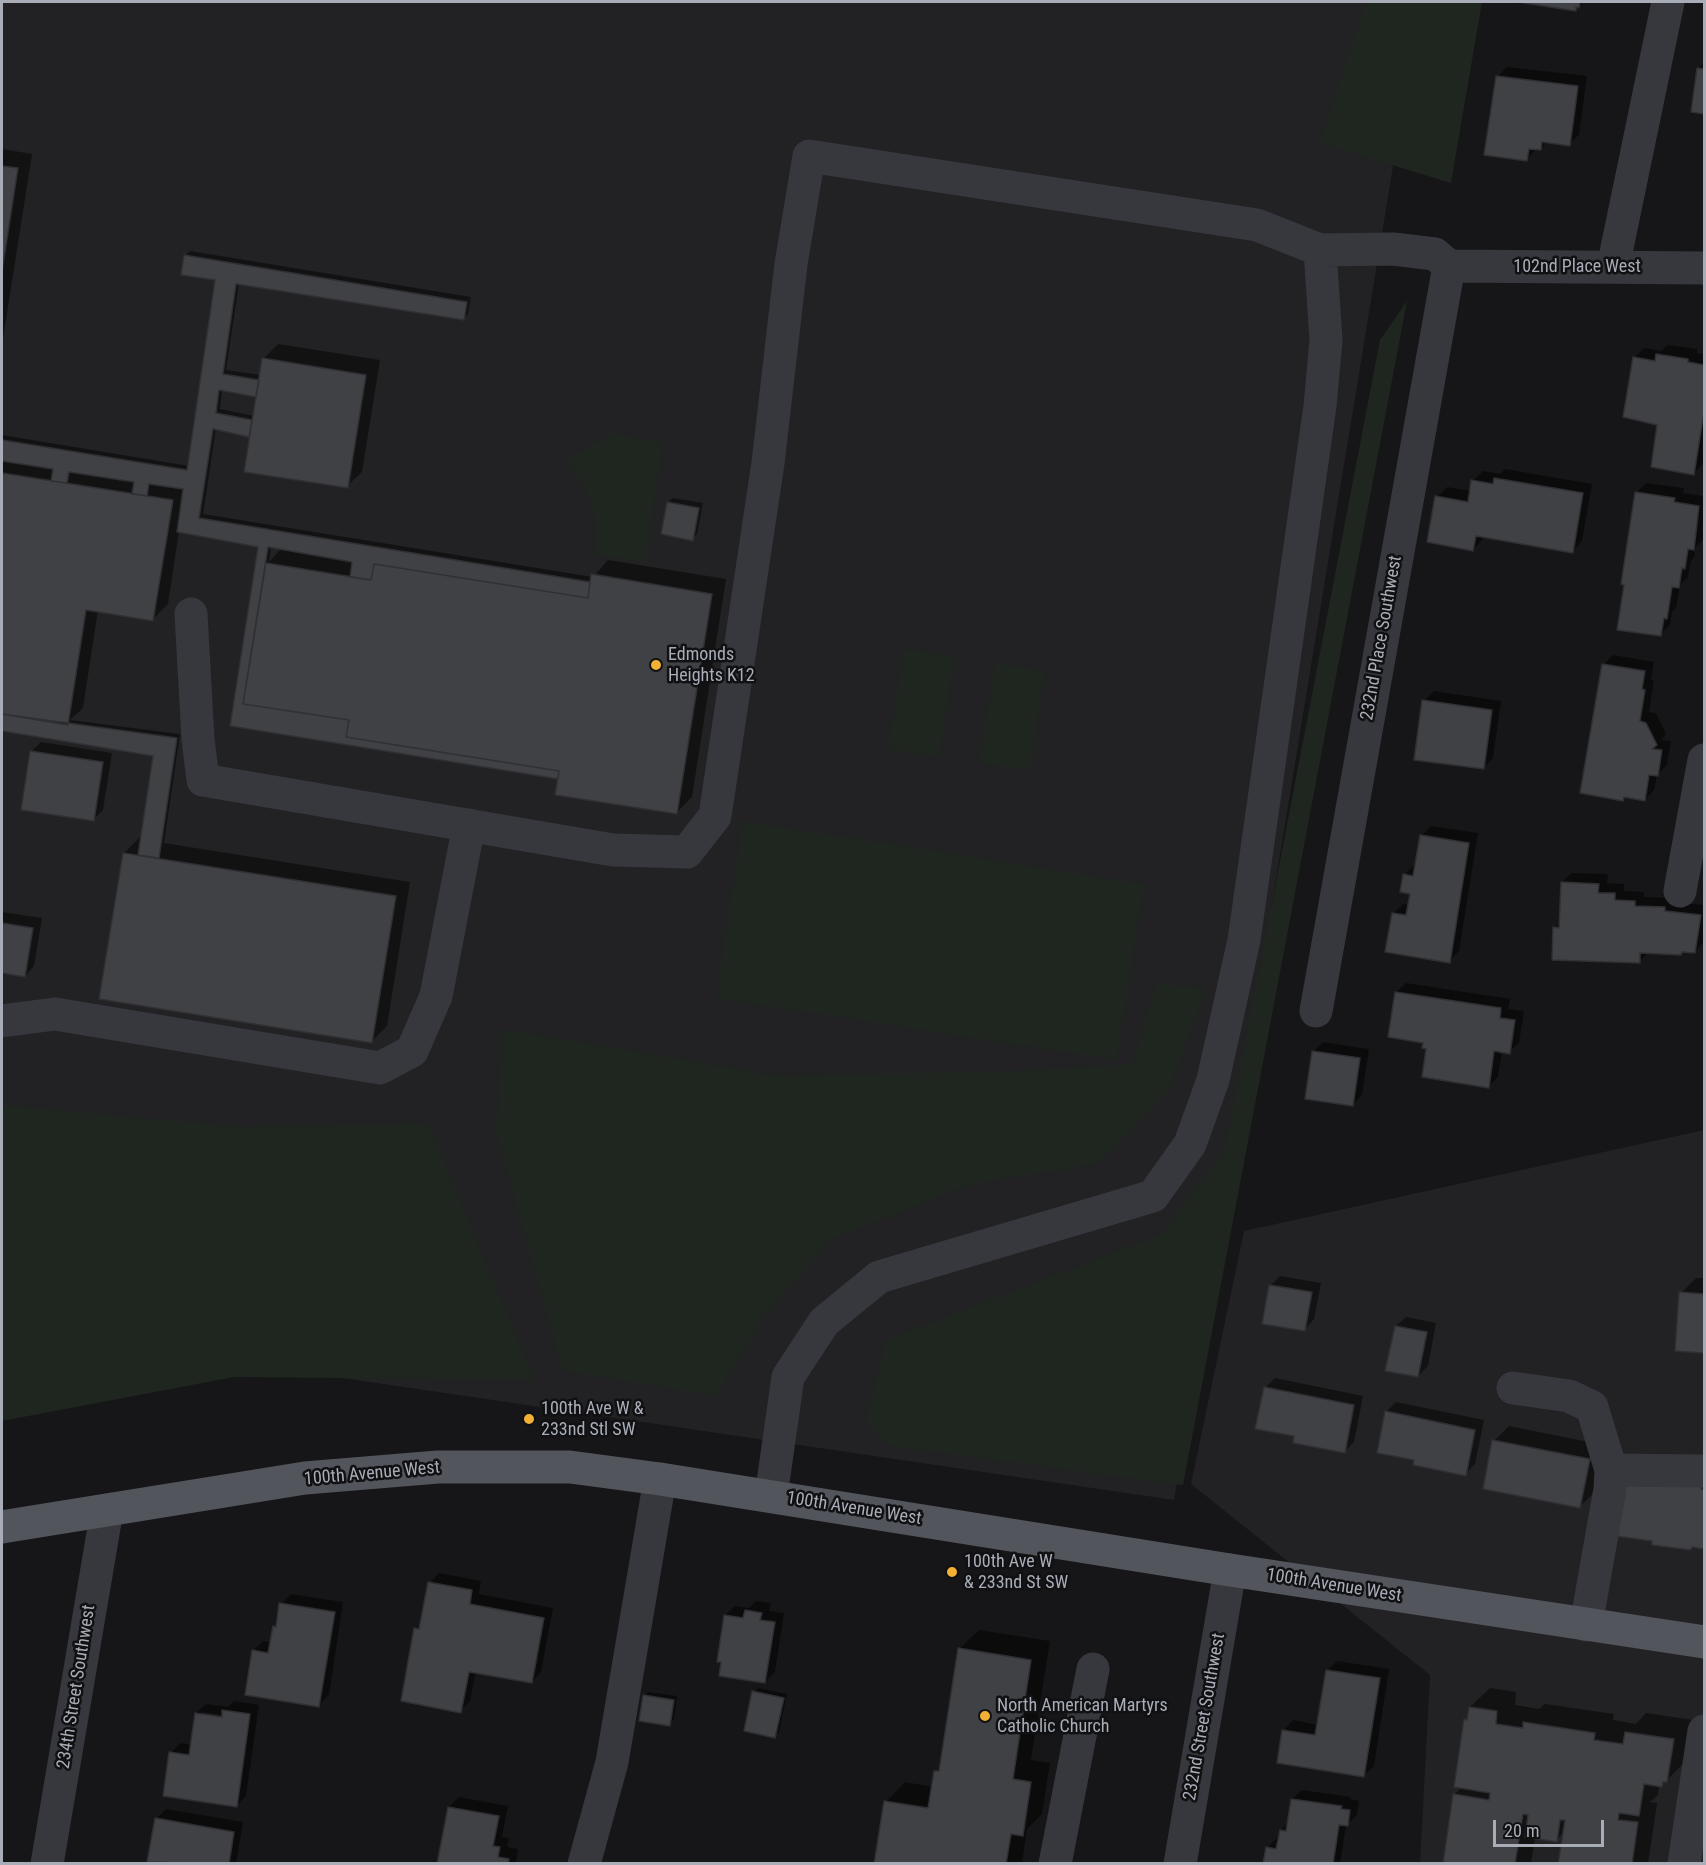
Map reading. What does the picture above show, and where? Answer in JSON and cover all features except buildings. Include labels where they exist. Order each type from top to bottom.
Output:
[{"type":"main road","name":"100th Avenue West","points":[[2,1527],[305,1478],[438,1467],[570,1467],[771,1496],[1230,1570],[1704,1642]]},
{"type":"street","points":[[1613,267],[1668,2]]},
{"type":"street","points":[[191,614],[202,780],[613,850],[687,852],[715,816],[768,463],[790,264],[809,156],[1257,225],[1320,250],[1393,249],[1435,254],[1449,266]]},
{"type":"street","points":[[771,1496],[788,1377],[825,1322],[834,1314],[879,1277],[1154,1196],[1190,1144],[1213,1080],[1244,940],[1320,406],[1326,340],[1320,250]]},
{"type":"street","name":"102nd Place West","points":[[1449,266],[1704,268]]},
{"type":"street","name":"232nd Place Southwest","points":[[1316,1011],[1449,266]]},
{"type":"street","points":[[1680,891],[1704,760]]},
{"type":"street","points":[[2,1021],[55,1014],[380,1068],[412,1051],[436,996],[469,825]]},
{"type":"street","points":[[1513,1388],[1569,1396],[1592,1407],[1611,1470],[1608,1500],[1586,1625]]},
{"type":"street","points":[[1611,1470],[1704,1471]]},
{"type":"street","points":[[584,1863],[612,1762],[660,1479]]},
{"type":"street","name":"234th Street Southwest","points":[[47,1863],[107,1510]]},
{"type":"street","name":"232nd Street Southwest","points":[[1180,1863],[1230,1570]]},
{"type":"street","points":[[1055,1863],[1093,1669]]},
{"type":"street","points":[[1684,1863],[1704,1731]]},
{"type":"shaded area","name":"Edmonds Heights K12","points":[[2,2],[1420,2],[1174,1500],[2,1328]]},
{"type":"shaded area","points":[[1366,2],[1482,2],[1451,183],[1320,143]]},
{"type":"shaded area","points":[[1407,301],[1183,1485],[890,1446],[866,1423],[886,1340],[1164,1233],[1225,1148],[1380,340]]},
{"type":"shaded area","points":[[612,433],[663,442],[645,563],[597,554],[595,518],[591,502],[585,487],[566,459]]},
{"type":"shaded area","points":[[904,649],[954,657],[939,757],[888,749]]},
{"type":"shaded area","points":[[995,663],[1045,671],[1030,771],[979,763]]},
{"type":"shaded area","points":[[743,821],[1144,884],[1116,1060],[716,998]]},
{"type":"shaded area","points":[[1157,983],[1206,989],[1168,1091],[1098,1164],[971,1184],[832,1239],[766,1313],[716,1396],[563,1371],[496,1131],[503,1029],[776,1076],[1014,1071],[1132,1064]]},
{"type":"shaded area","points":[[2,1105],[238,1127],[428,1123],[534,1380],[234,1377],[2,1421]]},
{"type":"shaded area","points":[[1704,1130],[1704,1863],[1420,1863],[1430,1675],[1191,1484],[1244,1231]]},
{"type":"place","name":"Edmonds Heights K12","points":[[656,665]]},
{"type":"place","name":"100th Ave W & 233nd Stl SW","points":[[529,1419]]},
{"type":"place","name":"100th Ave W & 233nd St SW","points":[[952,1572]]},
{"type":"place","name":"North American Martyrs Catholic Church","points":[[985,1716]]}]
